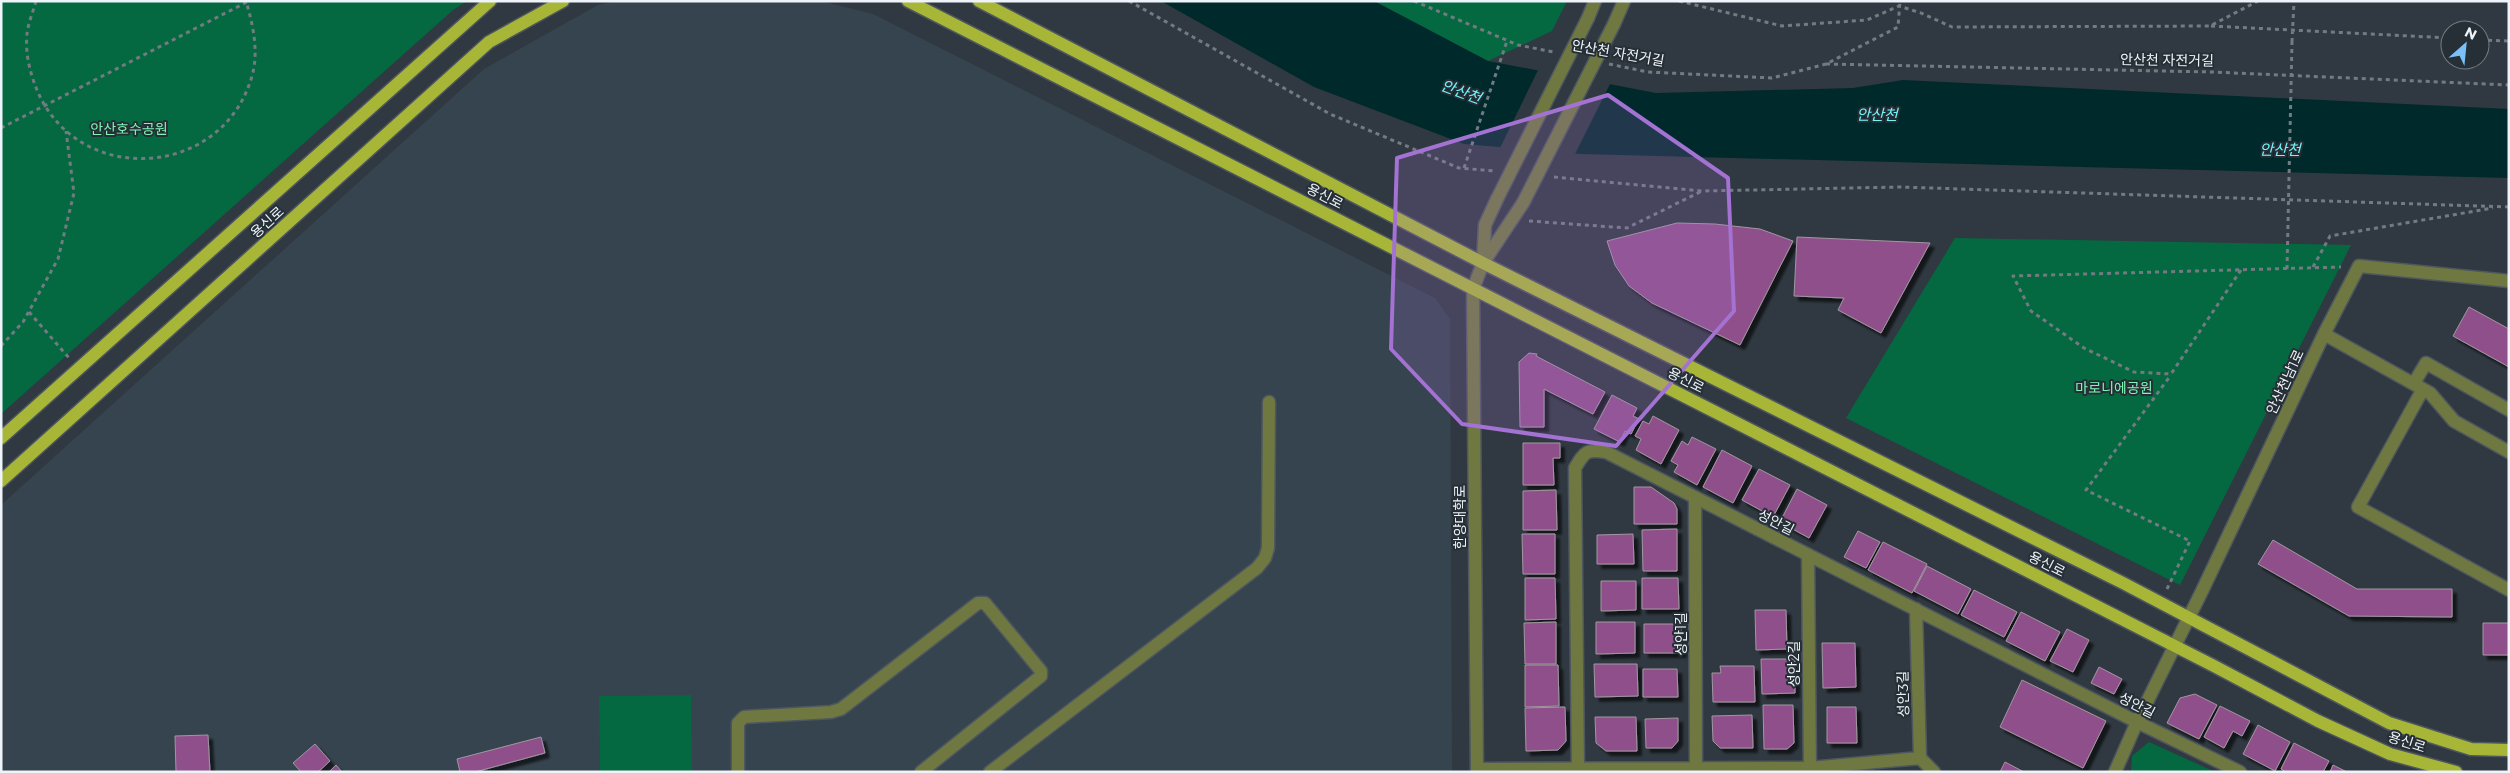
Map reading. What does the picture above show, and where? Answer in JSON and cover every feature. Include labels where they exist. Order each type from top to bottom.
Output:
[{"type":"main road","name":"용신로","points":[[1,438],[490,1]]},
{"type":"main road","name":"용신로","points":[[1,481],[489,42],[563,1]]},
{"type":"main road","name":"용신로","points":[[908,1],[2318,721],[2390,754],[2456,772]]},
{"type":"main road","name":"용신로","points":[[979,1],[1483,263],[2160,603],[2389,722],[2471,749],[2509,750]]},
{"type":"street","name":"한양대학로","points":[[1476,770],[1474,289],[1483,263],[1485,224],[1595,1]]},
{"type":"street","name":"한양대학로","points":[[1483,263],[1514,220],[1624,1]]},
{"type":"street","points":[[2359,266],[2509,281]]},
{"type":"street","name":"안산천남1로","points":[[2115,772],[2137,722],[2189,618],[2324,334],[2359,266]]},
{"type":"street","points":[[2324,334],[2430,393],[2454,421],[2509,452]]},
{"type":"street","points":[[2509,410],[2426,363],[2419,386],[2358,507],[2509,590]]},
{"type":"street","points":[[990,772],[1257,568],[1265,558],[1268,548],[1269,402]]},
{"type":"street","name":"성안길","points":[[1578,770],[1575,468],[1583,454],[1593,450],[1606,452],[2137,722],[2240,772]]},
{"type":"street","name":"성안1길","points":[[1696,497],[1696,771]]},
{"type":"street","name":"성안2길","points":[[1808,555],[1810,770]]},
{"type":"street","points":[[738,772],[738,723],[744,717],[831,712],[841,709],[978,603],[985,603],[1041,671],[1041,676],[921,772]]},
{"type":"street","name":"성안3길","points":[[1916,609],[1920,758]]},
{"type":"street","points":[[1476,770],[1810,770],[1920,758],[1934,772]]},
{"type":"path","points":[[1,128],[44,106],[247,1],[255,38],[252,76],[236,110],[210,137],[176,155],[139,160],[102,153],[66,131],[44,106],[29,72],[27,34],[36,1]]},
{"type":"path","points":[[1129,1],[1330,114],[1398,144],[1464,168],[1504,172]]},
{"type":"path","name":"안산천 자전거길","points":[[1414,1],[1507,41],[1555,53]]},
{"type":"path","points":[[1679,1],[1782,26],[1867,20],[1900,6],[1921,12],[1952,27],[2210,26],[2440,37]]},
{"type":"path","name":"안산천 자전거길","points":[[1602,62],[1648,72],[1772,78],[1826,64],[1898,27],[1900,1]]},
{"type":"path","points":[[2210,26],[2258,1]]},
{"type":"path","points":[[2287,268],[2294,1]]},
{"type":"path","points":[[2490,40],[2509,41]]},
{"type":"path","points":[[1464,168],[1507,41]]},
{"type":"path","name":"안산천 자전거길","points":[[1826,64],[2212,72],[2509,85]]},
{"type":"path","points":[[1,346],[29,312],[58,258],[74,193],[66,131]]},
{"type":"path","points":[[1553,177],[1702,191],[1900,187],[2509,207]]},
{"type":"path","points":[[1514,220],[1627,228],[1702,191]]},
{"type":"path","points":[[2312,268],[2330,236],[2501,206]]},
{"type":"path","points":[[2171,374],[2134,372],[2084,348],[2031,311],[2013,276],[2359,266]]},
{"type":"path","points":[[2160,603],[2190,542],[2086,490],[2171,374],[2241,270]]},
{"type":"path","points":[[29,312],[78,369]]},
{"type":"highlighted area","points":[[1608,95],[1728,178],[1734,311],[1616,446],[1462,424],[1391,349],[1397,158]]},
{"type":"shaded area","points":[[616,1],[821,1],[873,14],[1435,298],[1450,319],[1452,772],[1,772],[1,505],[484,69],[598,5]]},
{"type":"green space","name":"안산호수공원","points":[[1,1],[467,1],[453,10],[1,414]]},
{"type":"green space","points":[[1374,1],[1567,1],[1552,31],[1488,61]]},
{"type":"green space","name":"마로니에공원","points":[[1955,238],[2351,245],[2180,585],[1846,418]]},
{"type":"green space","points":[[691,695],[692,772],[600,772],[599,696]]},
{"type":"green space","points":[[2149,742],[2215,772],[2131,772],[2132,756]]},
{"type":"water","name":"안산천","points":[[1161,1],[1374,1],[1488,61],[1656,93],[1853,88],[1903,80],[2509,109],[2509,178],[1581,154],[1464,144],[1314,87]]},
{"type":"pier","points":[[1539,68],[1611,82],[1574,156],[1499,150]]},
{"type":"building","points":[[1677,223],[1715,224],[1760,229],[1793,241],[1740,345],[1652,303],[1629,286],[1615,265],[1607,241]]},
{"type":"building","points":[[1797,237],[1930,243],[1881,333],[1838,310],[1844,298],[1794,296]]},
{"type":"building","points":[[2469,307],[2509,329],[2509,367],[2453,336]]},
{"type":"building","points":[[1529,353],[1537,354],[1536,356],[1605,392],[1593,414],[1544,389],[1544,427],[1520,427],[1519,362]]},
{"type":"building","points":[[1612,395],[1637,408],[1633,416],[1639,419],[1631,434],[1625,431],[1620,442],[1594,429]]},
{"type":"building","points":[[1653,416],[1679,430],[1661,464],[1636,450],[1641,439],[1635,436],[1643,421],[1649,424]]},
{"type":"building","points":[[1692,437],[1716,449],[1697,485],[1674,472],[1678,465],[1671,461],[1682,441],[1688,445]]},
{"type":"building","points":[[1523,443],[1560,443],[1560,458],[1553,458],[1554,485],[1523,485]]},
{"type":"building","points":[[1722,450],[1752,466],[1733,503],[1703,487]]},
{"type":"building","points":[[1759,469],[1790,485],[1773,517],[1742,500]]},
{"type":"building","points":[[1634,487],[1651,487],[1674,503],[1677,509],[1677,524],[1634,524]]},
{"type":"building","points":[[1797,489],[1827,505],[1809,538],[1780,522]]},
{"type":"building","points":[[1556,490],[1557,530],[1523,530],[1523,491]]},
{"type":"building","points":[[1677,529],[1677,571],[1643,571],[1642,530]]},
{"type":"building","points":[[1858,531],[1880,542],[1866,568],[1844,557]]},
{"type":"building","points":[[1522,534],[1555,534],[1555,574],[1523,574]]},
{"type":"building","points":[[1633,534],[1634,564],[1597,564],[1597,535]]},
{"type":"building","points":[[2273,540],[2357,589],[2452,589],[2452,617],[2349,616],[2258,564]]},
{"type":"building","points":[[1883,542],[1927,564],[1912,593],[1868,570]]},
{"type":"building","points":[[1927,566],[1971,589],[1958,614],[1914,591]]},
{"type":"building","points":[[1525,578],[1555,578],[1556,619],[1525,620]]},
{"type":"building","points":[[1642,578],[1678,578],[1679,609],[1642,609]]},
{"type":"building","points":[[1601,581],[1636,581],[1636,610],[1601,611]]},
{"type":"building","points":[[1974,590],[2017,612],[2004,637],[1961,615]]},
{"type":"building","points":[[1755,610],[1786,610],[1787,649],[1756,650]]},
{"type":"building","points":[[2021,612],[2060,632],[2045,661],[2006,641]]},
{"type":"building","points":[[1556,622],[1556,664],[1525,664],[1524,623]]},
{"type":"building","points":[[1596,622],[1635,622],[1635,653],[1596,654]]},
{"type":"building","points":[[2483,623],[2509,623],[2509,655],[2483,655]]},
{"type":"building","points":[[1644,624],[1681,624],[1682,653],[1644,653]]},
{"type":"building","points":[[2067,629],[2089,640],[2073,672],[2050,661]]},
{"type":"building","points":[[1822,643],[1855,643],[1856,687],[1823,688]]},
{"type":"building","points":[[1761,659],[1795,659],[1795,693],[1762,694]]},
{"type":"building","points":[[1594,664],[1637,664],[1638,696],[1595,697]]},
{"type":"building","points":[[1525,665],[1558,665],[1559,706],[1525,707]]},
{"type":"building","points":[[1720,666],[1754,666],[1755,702],[1713,702],[1712,673],[1721,673]]},
{"type":"building","points":[[2099,667],[2122,679],[2114,694],[2091,683]]},
{"type":"building","points":[[1643,669],[1677,669],[1678,697],[1643,697]]},
{"type":"building","points":[[2022,680],[2106,721],[2083,768],[2000,727]]},
{"type":"building","points":[[2195,694],[2217,705],[2199,739],[2167,723],[2180,698]]},
{"type":"building","points":[[1763,705],[1793,705],[1794,743],[1787,749],[1764,749]]},
{"type":"building","points":[[2220,706],[2250,721],[2242,736],[2233,731],[2224,748],[2204,737]]},
{"type":"building","points":[[1565,707],[1566,741],[1558,750],[1526,751],[1525,708]]},
{"type":"building","points":[[1827,707],[1856,707],[1857,743],[1827,743]]},
{"type":"building","points":[[1752,715],[1753,748],[1720,748],[1713,741],[1712,716]]},
{"type":"building","points":[[1595,717],[1636,717],[1637,751],[1606,751],[1596,743]]},
{"type":"building","points":[[1678,718],[1678,741],[1672,748],[1646,748],[1645,719]]},
{"type":"building","points":[[2258,725],[2290,742],[2275,771],[2243,754]]},
{"type":"building","points":[[208,735],[210,772],[176,772],[175,736]]},
{"type":"building","points":[[541,737],[545,753],[475,772],[460,772],[457,759]]},
{"type":"building","points":[[2294,743],[2329,761],[2323,772],[2286,772],[2281,769]]},
{"type":"building","points":[[315,744],[330,761],[318,772],[301,772],[293,763]]},
{"type":"building","points":[[2005,762],[2024,772],[2000,772]]},
{"type":"building","points":[[336,765],[342,772],[329,772]]},
{"type":"building","points":[[2333,765],[2347,772],[2330,772]]}]
